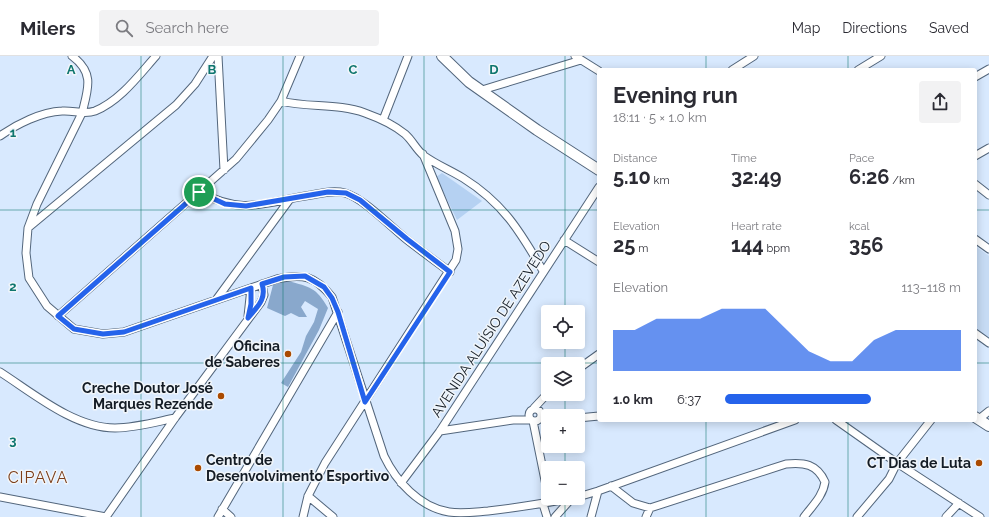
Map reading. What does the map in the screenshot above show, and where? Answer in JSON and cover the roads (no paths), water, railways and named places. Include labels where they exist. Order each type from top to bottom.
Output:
[{"type":"main road","points":[[442,56],[459,74],[537,130],[597,169]]},
{"type":"main road","points":[[977,418],[989,426]]},
{"type":"street","points":[[72,56],[86,70],[88,81],[82,113],[37,204],[28,228],[26,253],[29,278],[40,298],[74,329],[112,334],[136,329],[284,277],[305,276],[324,287],[332,298],[338,312],[365,402],[390,469],[401,484],[421,500],[445,514],[546,506],[536,433],[537,416],[544,401]]},
{"type":"street","points":[[0,136],[21,124],[43,115],[60,111],[82,113],[94,112],[105,106],[130,85],[156,56]]},
{"type":"street","points":[[28,228],[176,105],[195,84],[213,56]]},
{"type":"street","points":[[218,56],[224,170]]},
{"type":"street","points":[[58,316],[224,170],[254,139],[281,102],[300,56]]},
{"type":"street","points":[[383,120],[408,56]]},
{"type":"street","points":[[861,68],[881,56]]},
{"type":"street","points":[[482,90],[578,58],[597,70]]},
{"type":"street","points":[[735,68],[752,58]]},
{"type":"street","points":[[746,68],[752,58]]},
{"type":"street","points":[[977,76],[989,69]]},
{"type":"street","points":[[281,102],[338,107],[364,112],[383,120],[406,134],[423,154],[457,238],[458,249],[456,260],[450,272],[325,463],[308,496],[303,517]]},
{"type":"street","points":[[977,155],[989,148]]},
{"type":"street","points":[[423,154],[464,178],[502,208],[515,225],[542,271]]},
{"type":"street","points":[[977,186],[989,195]]},
{"type":"street","name":"AVENIDA ALUÍSIO DE AZEVEDO","points":[[401,484],[440,431],[542,271],[597,190]]},
{"type":"street","points":[[199,192],[225,204],[236,206],[252,205],[328,192],[346,193],[360,200],[450,272]]},
{"type":"street","points":[[216,300],[290,199]]},
{"type":"street","points":[[564,240],[597,261]]},
{"type":"street","points":[[977,240],[989,249]]},
{"type":"street","points":[[0,497],[106,517],[175,418],[263,299],[264,292],[262,284]]},
{"type":"street","points":[[248,318],[251,304],[251,288]]},
{"type":"street","points":[[218,517],[338,312]]},
{"type":"street","points":[[977,335],[989,343]]},
{"type":"street","points":[[585,364],[597,355]]},
{"type":"street","points":[[0,372],[76,419],[94,425],[116,428],[175,418]]},
{"type":"street","points":[[977,418],[989,411]]},
{"type":"street","points":[[440,431],[537,416]]},
{"type":"street","points":[[585,417],[597,416]]},
{"type":"street","points":[[585,495],[789,422]]},
{"type":"street","points":[[839,422],[897,463],[980,517]]},
{"type":"street","points":[[857,517],[889,479],[897,463],[929,422]]},
{"type":"street","points":[[611,486],[633,503],[650,508],[786,464],[803,463],[817,469],[825,482],[820,497],[804,517]]},
{"type":"street","points":[[591,517],[598,491]]},
{"type":"street","points":[[308,496],[332,517]]},
{"type":"street","points":[[946,517],[958,503]]},
{"type":"street","points":[[558,515],[559,505]]},
{"type":"street","points":[[558,515],[566,505]]},
{"type":"street","points":[[646,517],[650,508]]},
{"type":"street","points":[[222,509],[231,517]]},
{"type":"place","name":"Oficina de Saberes","points":[[288,354]]},
{"type":"place","name":"Creche Doutor José Marques Rezende","points":[[221,396]]},
{"type":"place","name":"CT Dias de Luta","points":[[979,463]]},
{"type":"place","name":"Centro de Desenvolvimento Esportivo","points":[[198,468]]},
{"type":"district","name":"CIPAVA","points":[[38,477]]}]
